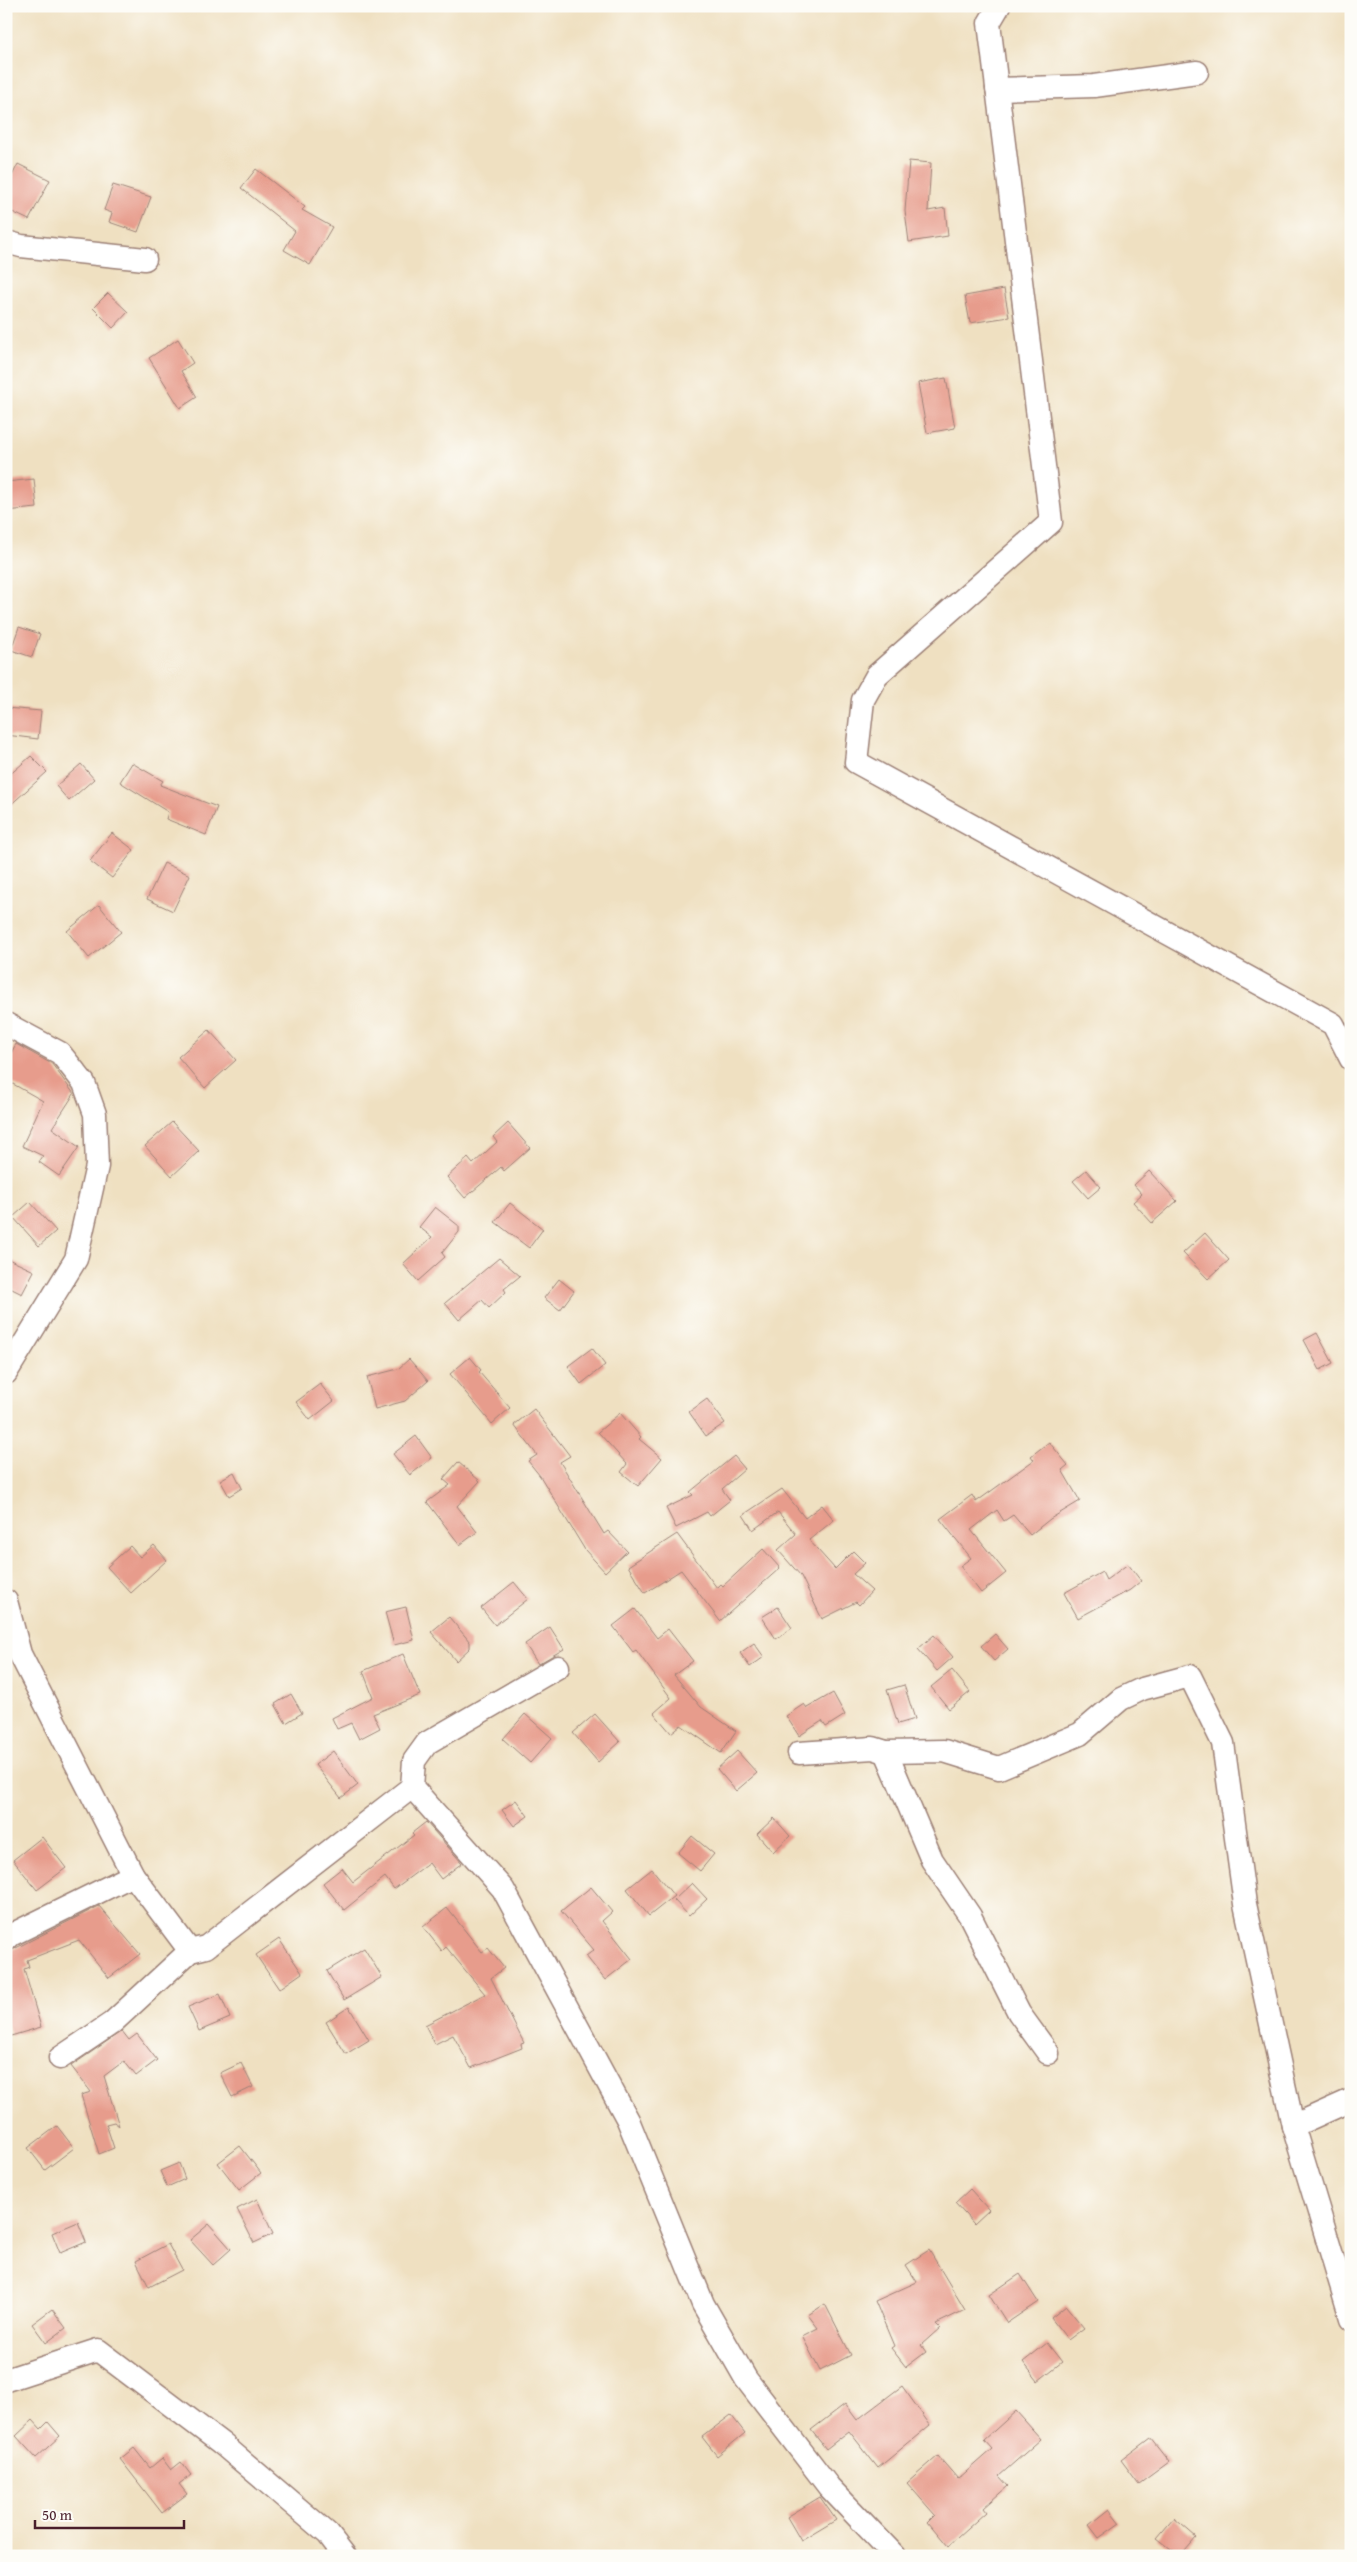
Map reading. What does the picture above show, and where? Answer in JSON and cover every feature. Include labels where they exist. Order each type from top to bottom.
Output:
[{"type":"street","points":[[999,6],[989,22],[1051,522],[877,675],[864,700],[856,762],[1333,1024],[1351,1059]]},
{"type":"street","points":[[997,90],[1094,86],[1197,72]]},
{"type":"street","points":[[6,242],[21,246],[145,259]]},
{"type":"street","points":[[6,1024],[60,1054],[84,1083],[95,1114],[98,1166],[76,1259],[6,1373]]},
{"type":"street","points":[[6,1600],[20,1654],[133,1875],[190,1951]]},
{"type":"street","points":[[558,1666],[427,1743],[414,1761],[412,1787],[503,1889],[628,2120],[703,2304],[746,2379],[830,2487],[895,2556]]},
{"type":"street","points":[[799,1754],[873,1748],[886,1752],[944,1751],[999,1768],[1080,1734],[1121,1700],[1142,1689],[1190,1676],[1223,1742],[1245,1904],[1293,2126],[1351,2318]]},
{"type":"street","points":[[886,1752],[932,1860],[970,1916],[1019,2013],[1048,2053]]},
{"type":"street","points":[[60,2058],[112,2023],[190,1951],[206,1947],[412,1787]]},
{"type":"street","points":[[6,1940],[10,1935],[133,1875]]},
{"type":"street","points":[[1293,2126],[1351,2100]]},
{"type":"street","points":[[6,2380],[98,2350],[221,2443],[328,2534],[345,2556]]},
{"type":"building","points":[[909,161],[931,163],[928,211],[945,208],[948,236],[909,242],[905,211]]},
{"type":"building","points":[[18,164],[50,180],[29,220],[6,209],[6,188]]},
{"type":"building","points":[[256,169],[305,207],[302,210],[332,227],[310,265],[284,250],[295,231],[241,188]]},
{"type":"building","points":[[113,185],[151,197],[138,232],[109,222],[112,213],[104,210]]},
{"type":"building","points":[[1004,289],[1009,317],[970,323],[965,296]]},
{"type":"building","points":[[108,293],[128,312],[113,328],[93,308]]},
{"type":"building","points":[[178,339],[193,363],[181,371],[197,397],[180,408],[149,358]]},
{"type":"building","points":[[946,378],[955,428],[927,433],[918,383]]},
{"type":"building","points":[[34,479],[37,508],[6,511],[6,482]]},
{"type":"building","points":[[19,627],[40,634],[32,657],[11,650]]},
{"type":"building","points":[[6,708],[41,711],[38,739],[6,735]]},
{"type":"building","points":[[31,756],[47,772],[6,809],[6,778]]},
{"type":"building","points":[[132,763],[163,781],[160,785],[217,807],[206,835],[166,819],[168,812],[120,782]]},
{"type":"building","points":[[81,764],[94,779],[69,801],[56,786]]},
{"type":"building","points":[[112,833],[134,850],[112,878],[90,861]]},
{"type":"building","points":[[164,863],[190,875],[173,911],[147,899]]},
{"type":"building","points":[[99,905],[121,932],[89,958],[67,931]]},
{"type":"building","points":[[209,1030],[236,1060],[205,1088],[178,1057]]},
{"type":"building","points":[[16,1044],[52,1064],[74,1094],[52,1128],[79,1147],[59,1176],[39,1162],[43,1156],[22,1146],[43,1101],[6,1080],[6,1062]]},
{"type":"building","points":[[172,1122],[199,1151],[172,1176],[145,1146]]},
{"type":"building","points":[[508,1123],[530,1148],[504,1171],[501,1167],[465,1198],[447,1177],[468,1158],[473,1164],[497,1142],[493,1137]]},
{"type":"building","points":[[1086,1170],[1101,1187],[1088,1198],[1073,1181]]},
{"type":"building","points":[[1149,1171],[1177,1201],[1152,1223],[1133,1202],[1142,1194],[1134,1185]]},
{"type":"building","points":[[30,1202],[56,1231],[39,1246],[13,1217]]},
{"type":"building","points":[[510,1203],[543,1229],[529,1248],[495,1222]]},
{"type":"building","points":[[435,1207],[459,1226],[459,1232],[442,1253],[445,1257],[418,1281],[403,1264],[432,1237],[419,1227]]},
{"type":"building","points":[[1205,1233],[1229,1260],[1208,1279],[1183,1253]]},
{"type":"building","points":[[6,1258],[34,1271],[22,1294],[6,1286]]},
{"type":"building","points":[[499,1258],[520,1276],[504,1289],[506,1292],[489,1308],[482,1300],[459,1320],[445,1303]]},
{"type":"building","points":[[559,1279],[574,1291],[560,1310],[544,1298]]},
{"type":"building","points":[[1317,1333],[1333,1363],[1320,1370],[1304,1340]]},
{"type":"building","points":[[592,1348],[605,1365],[581,1384],[568,1366]]},
{"type":"building","points":[[470,1357],[481,1370],[479,1372],[510,1408],[492,1424],[450,1374]]},
{"type":"building","points":[[409,1359],[428,1381],[405,1401],[375,1409],[367,1377],[398,1369]]},
{"type":"building","points":[[320,1384],[334,1401],[310,1420],[296,1402]]},
{"type":"building","points":[[707,1399],[725,1423],[706,1436],[689,1412]]},
{"type":"building","points":[[534,1409],[570,1456],[560,1462],[604,1534],[608,1531],[627,1551],[605,1572],[585,1550],[540,1476],[528,1461],[537,1455],[514,1425]]},
{"type":"building","points":[[620,1413],[641,1437],[639,1439],[662,1458],[638,1486],[621,1472],[627,1464],[598,1432]]},
{"type":"building","points":[[416,1436],[432,1458],[410,1475],[393,1454]]},
{"type":"building","points":[[1049,1442],[1068,1465],[1062,1470],[1080,1501],[1050,1519],[1030,1535],[1013,1515],[1004,1521],[997,1510],[971,1530],[1006,1573],[981,1593],[960,1566],[971,1558],[940,1519],[972,1495],[976,1502],[1034,1460],[1031,1456]]},
{"type":"building","points":[[734,1456],[745,1469],[722,1489],[730,1500],[710,1516],[707,1512],[676,1528],[666,1508],[693,1495],[690,1492]]},
{"type":"building","points":[[458,1462],[480,1481],[457,1506],[477,1532],[460,1545],[427,1502],[450,1485],[443,1479]]},
{"type":"building","points":[[234,1472],[242,1488],[229,1496],[220,1480]]},
{"type":"building","points":[[782,1489],[805,1518],[822,1505],[834,1520],[809,1540],[835,1569],[853,1551],[865,1563],[853,1574],[872,1591],[859,1605],[856,1602],[822,1619],[801,1576],[778,1550],[796,1534],[778,1512],[753,1530],[743,1515]]},
{"type":"building","points":[[677,1534],[717,1588],[721,1584],[723,1586],[763,1549],[780,1568],[720,1621],[681,1570],[645,1593],[628,1566]]},
{"type":"building","points":[[154,1545],[167,1560],[131,1593],[107,1567],[130,1546],[140,1557]]},
{"type":"building","points":[[1128,1564],[1141,1581],[1130,1590],[1078,1618],[1064,1593],[1102,1572],[1106,1580]]},
{"type":"building","points":[[514,1582],[528,1599],[495,1625],[481,1608]]},
{"type":"building","points":[[406,1607],[414,1640],[394,1645],[385,1612]]},
{"type":"building","points":[[778,1607],[792,1628],[776,1639],[762,1617]]},
{"type":"building","points":[[635,1609],[657,1638],[668,1629],[693,1661],[674,1675],[701,1707],[736,1731],[721,1753],[681,1725],[671,1733],[654,1713],[671,1698],[636,1650],[633,1652],[613,1626]]},
{"type":"building","points":[[449,1617],[470,1642],[470,1648],[456,1661],[431,1632]]},
{"type":"building","points":[[550,1627],[564,1649],[538,1664],[525,1644]]},
{"type":"building","points":[[995,1634],[1008,1649],[994,1661],[981,1646]]},
{"type":"building","points":[[934,1635],[953,1657],[937,1671],[918,1649]]},
{"type":"building","points":[[754,1643],[764,1657],[750,1667],[740,1653]]},
{"type":"building","points":[[403,1654],[420,1695],[373,1714],[380,1728],[359,1739],[351,1723],[337,1729],[332,1718],[373,1697],[363,1671]]},
{"type":"building","points":[[952,1670],[970,1692],[949,1709],[931,1687]]},
{"type":"building","points":[[904,1685],[915,1719],[898,1724],[887,1690]]},
{"type":"building","points":[[833,1693],[845,1715],[826,1727],[822,1721],[799,1736],[786,1716],[804,1704],[807,1708]]},
{"type":"building","points":[[291,1694],[302,1713],[286,1723],[275,1704]]},
{"type":"building","points":[[525,1714],[552,1738],[530,1763],[503,1739]]},
{"type":"building","points":[[595,1714],[620,1742],[598,1762],[573,1733]]},
{"type":"building","points":[[333,1751],[358,1785],[341,1798],[315,1765]]},
{"type":"building","points":[[737,1751],[757,1773],[736,1791],[717,1769]]},
{"type":"building","points":[[516,1800],[528,1816],[514,1826],[502,1810]]},
{"type":"building","points":[[774,1818],[790,1836],[773,1852],[757,1834]]},
{"type":"building","points":[[426,1822],[462,1863],[441,1879],[429,1863],[394,1889],[385,1877],[344,1910],[323,1883],[342,1868],[353,1882],[414,1835],[412,1833]]},
{"type":"building","points":[[692,1836],[714,1854],[700,1871],[678,1853]]},
{"type":"building","points":[[42,1837],[66,1868],[37,1890],[13,1860]]},
{"type":"building","points":[[652,1869],[674,1896],[649,1916],[627,1889]]},
{"type":"building","points":[[692,1883],[707,1899],[689,1916],[674,1900]]},
{"type":"building","points":[[591,1887],[612,1912],[602,1921],[632,1959],[605,1980],[586,1956],[594,1950],[561,1911]]},
{"type":"building","points":[[99,1906],[140,1954],[109,1978],[79,1940],[27,1960],[29,1967],[24,1969],[41,2027],[11,2036],[6,2019],[6,1953]]},
{"type":"building","points":[[447,1908],[482,1952],[488,1948],[504,1968],[491,1978],[524,2043],[521,2044],[522,2048],[471,2068],[453,2035],[435,2044],[425,2025],[485,1994],[446,1947],[442,1951],[423,1927]]},
{"type":"building","points":[[279,1939],[302,1973],[279,1989],[256,1955]]},
{"type":"building","points":[[364,1948],[382,1977],[344,2000],[327,1971]]},
{"type":"building","points":[[220,1994],[230,2018],[199,2031],[188,2007]]},
{"type":"building","points":[[349,2007],[369,2040],[346,2054],[326,2022]]},
{"type":"building","points":[[122,2031],[129,2040],[137,2034],[157,2060],[136,2076],[124,2061],[104,2076],[119,2126],[114,2122],[106,2124],[114,2148],[99,2154],[81,2095],[91,2092],[71,2066]]},
{"type":"building","points":[[241,2063],[253,2087],[232,2097],[220,2073]]},
{"type":"building","points":[[57,2126],[74,2148],[45,2170],[28,2148]]},
{"type":"building","points":[[240,2146],[261,2173],[239,2190],[218,2163]]},
{"type":"building","points":[[179,2163],[185,2179],[167,2187],[160,2171]]},
{"type":"building","points":[[970,2189],[989,2210],[974,2224],[955,2203]]},
{"type":"building","points":[[257,2199],[273,2234],[254,2243],[237,2209]]},
{"type":"building","points":[[78,2222],[86,2242],[60,2253],[52,2233]]},
{"type":"building","points":[[209,2224],[231,2249],[213,2265],[190,2240]]},
{"type":"building","points":[[168,2244],[182,2270],[149,2287],[136,2261]]},
{"type":"building","points":[[929,2250],[965,2310],[936,2324],[940,2328],[921,2345],[926,2352],[906,2367],[891,2348],[894,2346],[875,2301],[917,2282],[906,2265]]},
{"type":"building","points":[[1020,2274],[1038,2302],[1007,2323],[989,2295]]},
{"type":"building","points":[[825,2304],[851,2355],[820,2371],[802,2336],[818,2328],[808,2315]]},
{"type":"building","points":[[1066,2306],[1084,2328],[1068,2340],[1051,2318]]},
{"type":"building","points":[[52,2309],[66,2328],[46,2343],[32,2324]]},
{"type":"building","points":[[1047,2343],[1062,2362],[1038,2381],[1023,2362]]},
{"type":"building","points":[[902,2386],[930,2425],[878,2468],[849,2431],[826,2449],[811,2430],[845,2404],[857,2420]]},
{"type":"building","points":[[1016,2411],[1041,2439],[999,2476],[1008,2486],[983,2508],[986,2512],[948,2546],[928,2522],[935,2515],[907,2483],[938,2456],[958,2479],[992,2449],[984,2440]]},
{"type":"building","points":[[731,2415],[745,2433],[717,2456],[702,2437]]},
{"type":"building","points":[[33,2420],[41,2429],[48,2422],[60,2436],[36,2458],[16,2436]]},
{"type":"building","points":[[1150,2438],[1169,2462],[1139,2484],[1121,2460]]},
{"type":"building","points":[[134,2448],[150,2468],[162,2458],[171,2470],[181,2462],[191,2475],[179,2484],[187,2494],[162,2513],[120,2459]]},
{"type":"building","points":[[820,2497],[836,2520],[801,2541],[787,2517]]},
{"type":"building","points":[[1109,2509],[1120,2523],[1099,2538],[1089,2525]]},
{"type":"building","points":[[1174,2518],[1196,2537],[1180,2556],[1157,2538]]}]
